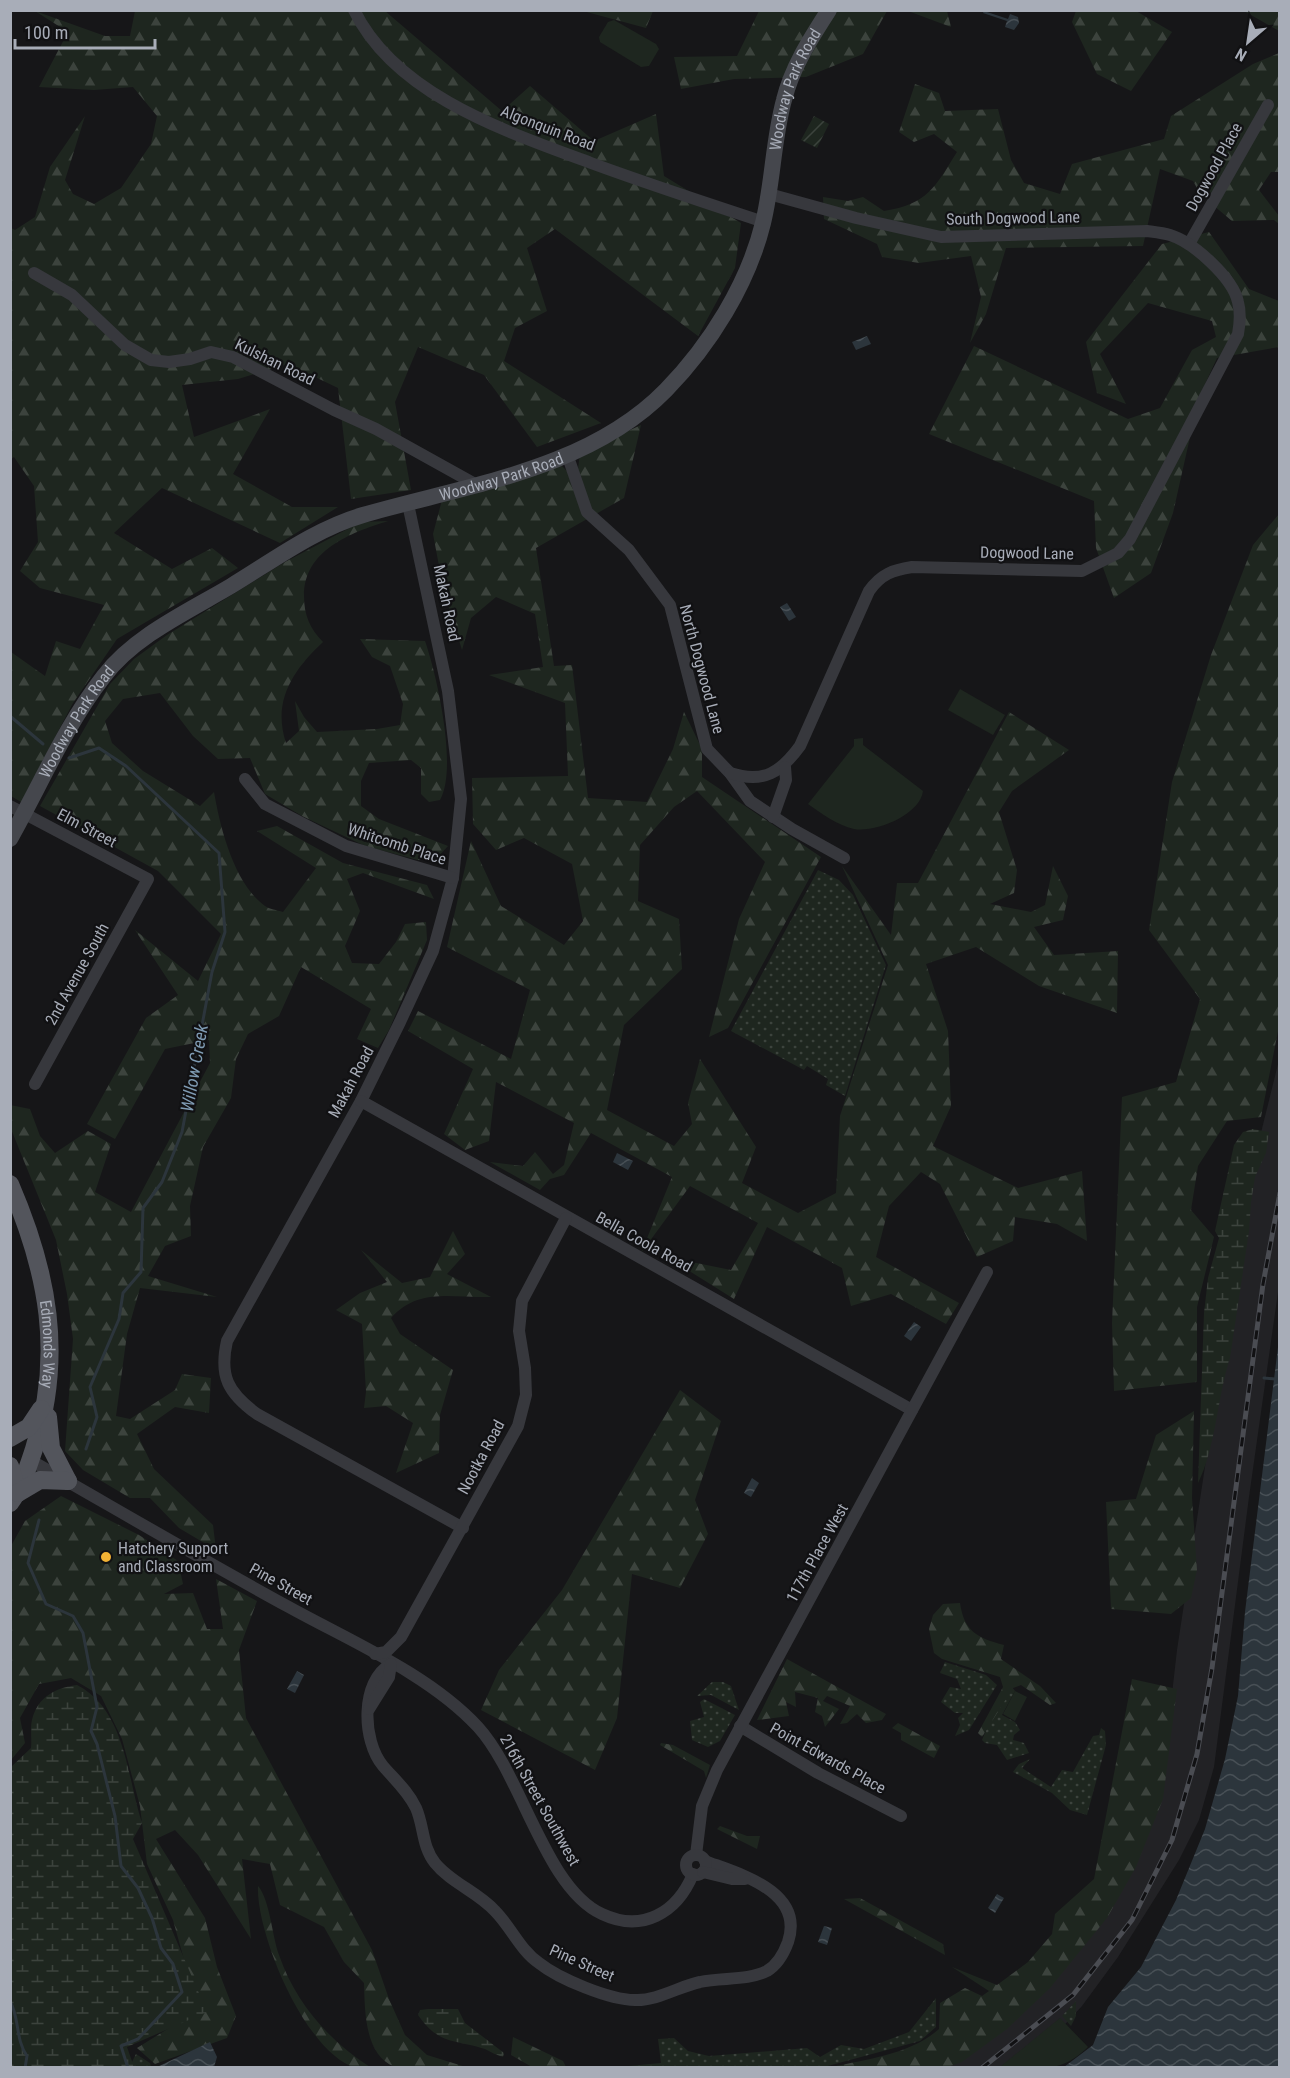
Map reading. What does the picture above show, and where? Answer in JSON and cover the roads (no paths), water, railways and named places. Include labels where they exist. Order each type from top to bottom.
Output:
[{"type":"main road","name":"Edmonds Way","points":[[10,1184],[40,1264],[50,1317],[50,1365],[46,1400],[30,1460],[14,1498]]},
{"type":"main road","points":[[10,1438],[29,1427],[46,1400]]},
{"type":"main road","points":[[10,1466],[14,1498],[40,1480],[68,1481],[51,1448],[46,1400]]},
{"type":"street","name":"Algonquin Road","points":[[354,10],[393,62],[459,108],[518,135],[764,222]]},
{"type":"street","name":"Woodway Park Road","points":[[10,839],[18,809],[69,727],[105,674],[121,657],[207,600],[329,527],[539,466],[606,435],[646,408],[666,390],[719,322],[747,268],[764,222],[779,123],[788,86],[798,63],[829,10]]},
{"type":"street","name":"Dogwood Place","points":[[1189,244],[1268,105]]},
{"type":"street","name":"South Dogwood Lane","points":[[769,194],[856,218],[941,237],[1147,231],[1171,235],[1189,244]]},
{"type":"street","name":"Dogwood Lane","points":[[785,767],[800,746],[869,591],[877,580],[890,570],[912,567],[1082,571],[1118,553],[1130,539],[1238,334],[1239,310],[1232,286],[1189,244]]},
{"type":"street","name":"Kulshan Road","points":[[34,273],[72,295],[125,345],[151,360],[169,362],[211,352],[233,357],[334,410],[376,429],[475,484]]},
{"type":"street","name":"North Dogwood Lane","points":[[567,454],[587,512],[629,550],[670,605],[706,750],[730,773],[750,801],[844,858]]},
{"type":"street","name":"Makah Road","points":[[408,504],[443,664],[456,752],[461,799],[453,878],[433,951],[361,1101],[227,1341],[223,1371],[230,1387],[257,1414],[463,1528]]},
{"type":"street","points":[[730,773],[745,778],[764,776],[785,767],[786,780],[773,817]]},
{"type":"street","name":"Whitcomb Place","points":[[245,779],[265,804],[346,846],[453,878]]},
{"type":"street","name":"Elm Street","points":[[18,809],[148,879]]},
{"type":"street","name":"2nd Avenue South","points":[[36,1084],[148,879]]},
{"type":"street","name":"Bella Coola Road","points":[[361,1101],[912,1410]]},
{"type":"street","name":"Nootka Road","points":[[375,1654],[386,1652],[401,1637],[518,1426],[526,1395],[525,1368],[519,1331],[522,1301],[566,1218]]},
{"type":"street","name":"117th Place West","points":[[600,1913],[619,1920],[638,1921],[661,1914],[676,1904],[699,1866],[702,1806],[717,1770],[987,1272]]},
{"type":"street","name":"Pine Street","points":[[30,1460],[391,1664],[389,1677],[369,1709],[369,1735],[378,1760],[405,1790],[417,1809],[426,1849],[435,1864],[495,1911],[539,1964],[562,1976],[618,1998],[635,2000],[702,1981],[751,1977],[766,1971],[777,1962],[787,1945],[790,1922],[787,1909],[778,1896],[762,1883],[749,1879],[732,1879],[699,1866]]},
{"type":"street","name":"216th Street Southwest","points":[[391,1664],[424,1683],[458,1707],[479,1728],[502,1759],[567,1883],[600,1913]]},
{"type":"street","name":"Point Edwards Place","points":[[740,1726],[818,1773],[901,1816]]},
{"type":"water","points":[[984,11],[1008,19],[1010,14],[1018,17],[1019,23],[1014,30],[1005,27],[1007,21],[983,13]]},
{"type":"water","points":[[867,336],[871,344],[856,350],[852,342]]},
{"type":"water","points":[[787,603],[796,617],[789,621],[780,607]]},
{"type":"water","points":[[617,1153],[633,1161],[628,1170],[613,1162]]},
{"type":"water","points":[[914,1322],[921,1327],[911,1341],[904,1336]]},
{"type":"water","points":[[1279,1339],[1279,2067],[1064,2067],[1093,2045],[1108,2007],[1141,1967],[1176,1900],[1205,1829],[1225,1759],[1238,1696],[1245,1612]]},
{"type":"water","points":[[752,1478],[759,1483],[751,1497],[744,1493]]},
{"type":"water","points":[[297,1671],[304,1675],[295,1693],[287,1689]]},
{"type":"water","points":[[997,1894],[1004,1898],[995,1913],[988,1908]]},
{"type":"water","points":[[824,1926],[832,1928],[827,1945],[818,1942]]},
{"type":"water","points":[[210,2042],[217,2057],[214,2067],[157,2067]]},
{"type":"waterway","name":"Willow Creek","points":[[10,716],[43,744]]},
{"type":"waterway","name":"Willow Creek","points":[[69,758],[99,748],[126,766],[219,853],[225,932],[212,972],[182,1132],[162,1182],[143,1208],[141,1272],[123,1293],[119,1319],[90,1387],[97,1417],[86,1449]]},
{"type":"waterway","points":[[1264,1378],[1275,1379]]},
{"type":"waterway","points":[[39,1520],[28,1563],[46,1604],[73,1616],[83,1633],[97,1707],[91,1731],[97,1744],[115,1816],[121,1866],[138,1888],[152,1918],[161,1948],[173,1964],[182,1992],[138,2039],[121,2046],[128,2068]]},
{"type":"waterway","points":[[10,2001],[21,2043],[27,2056],[25,2068]]},
{"type":"railway","points":[[982,2068],[1073,1995],[1132,1920],[1172,1840],[1197,1754],[1212,1668],[1263,1284],[1280,1193]]},
{"type":"place","name":"Hatchery Support and Classroom","points":[[106,1557]]}]
